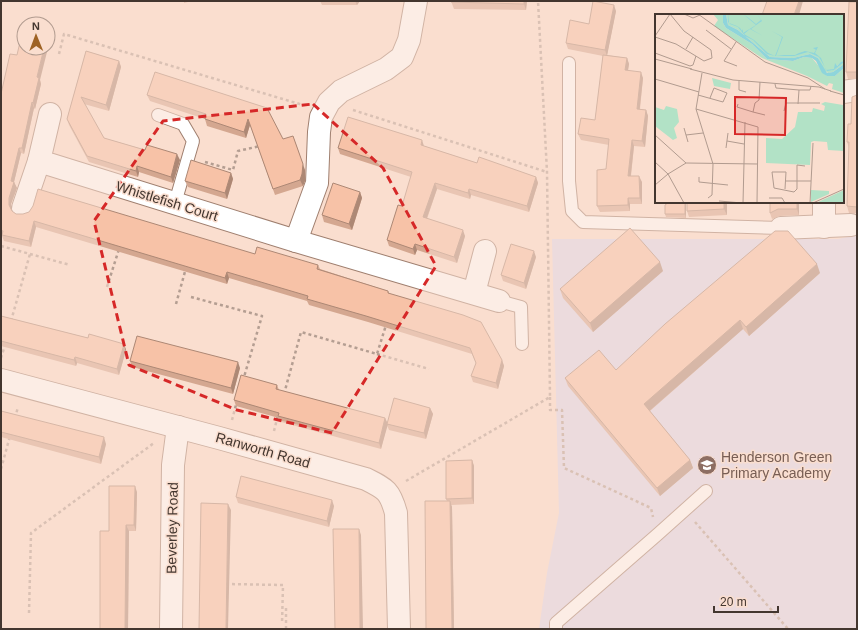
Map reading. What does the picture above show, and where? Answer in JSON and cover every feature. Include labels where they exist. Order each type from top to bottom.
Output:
[{"type":"street","points":[[296,241],[317,183],[321,117],[341,90],[386,70],[402,57],[409,40],[416,1]]},
{"type":"street","points":[[844,92],[857,90]]},
{"type":"street","points":[[23,208],[39,161],[50,114]]},
{"type":"street","name":"Whistlefish Court","points":[[39,161],[296,241],[499,301]]},
{"type":"street","points":[[824,203],[824,227]]},
{"type":"street","points":[[781,228],[851,225]]},
{"type":"street","points":[[474,293],[485,251]]},
{"type":"street","name":"Ranworth Road","points":[[1,380],[366,479],[383,487],[392,499],[396,513],[399,629]]},
{"type":"street","name":"Beverley Road","points":[[171,629],[173,465],[178,427]]},
{"type":"lane","points":[[569,63],[569,181],[572,211],[583,222],[781,228]]},
{"type":"lane","points":[[158,115],[183,124],[193,141],[175,203]]},
{"type":"lane","points":[[499,301],[521,307],[522,344]]},
{"type":"lane","points":[[556,629],[556,623],[706,491]]},
{"type":"path","points":[[538,1],[547,172],[550,410],[562,410],[564,468],[651,508],[658,534]]},
{"type":"path","points":[[59,54],[64,34],[327,107],[547,172]]},
{"type":"path","points":[[189,157],[233,170],[238,151],[267,144]]},
{"type":"path","points":[[107,287],[121,243]]},
{"type":"path","points":[[1,246],[70,265]]},
{"type":"path","points":[[9,329],[30,254]]},
{"type":"path","points":[[176,304],[188,262]]},
{"type":"path","points":[[191,297],[262,316],[242,383]]},
{"type":"path","points":[[377,354],[386,324]]},
{"type":"path","points":[[282,401],[301,332],[429,369]]},
{"type":"path","points":[[1,358],[5,343]]},
{"type":"path","points":[[401,484],[550,397]]},
{"type":"path","points":[[232,420],[238,398]]},
{"type":"path","points":[[14,420],[18,406]]},
{"type":"path","points":[[274,432],[280,409]]},
{"type":"path","points":[[1,469],[10,434]]},
{"type":"path","points":[[29,613],[30,533],[154,443]]},
{"type":"path","points":[[690,518],[788,629]]},
{"type":"path","points":[[223,584],[283,585],[282,624]]},
{"type":"path","points":[[286,606],[286,629]]},
{"type":"highlighted area","points":[[313,104],[383,168],[436,266],[332,433],[237,410],[129,365],[94,221],[163,121]]},
{"type":"shaded area","name":"Henderson Green Primary Academy","points":[[857,235],[857,629],[539,629],[547,573],[559,513],[552,239],[838,239]]},
{"type":"building","points":[[524,1],[524,4],[451,2]]},
{"type":"building","points":[[593,1],[614,5],[605,50],[566,43],[570,20],[589,24]]},
{"type":"building","points":[[767,1],[799,1],[794,14],[762,14]]},
{"type":"building","points":[[849,2],[857,2],[857,72],[846,72]]},
{"type":"building","points":[[86,51],[119,61],[106,105],[81,97],[104,138],[145,150],[147,145],[177,154],[171,177],[137,166],[136,171],[87,156],[67,119]]},
{"type":"building","points":[[10,54],[16,56],[42,56],[37,77],[39,78],[22,148],[19,148],[11,181],[14,182],[9,198],[9,205],[12,211],[16,214],[29,212],[33,206],[38,189],[255,254],[257,247],[318,265],[317,269],[388,291],[388,293],[463,315],[481,322],[502,360],[496,383],[471,376],[476,363],[470,348],[307,299],[308,296],[227,272],[225,278],[34,221],[29,241],[2,235],[1,94]]},
{"type":"building","points":[[603,55],[627,58],[625,70],[641,72],[637,109],[646,110],[642,141],[632,140],[628,176],[639,176],[640,198],[628,198],[628,205],[597,206],[597,170],[606,169],[609,139],[578,134],[581,118],[595,120]]},
{"type":"building","points":[[155,72],[267,108],[283,139],[293,136],[303,164],[300,180],[273,189],[248,119],[244,132],[205,119],[206,114],[147,95]]},
{"type":"building","points":[[857,95],[857,207],[847,206],[849,142],[847,142],[848,124],[851,124],[852,97]]},
{"type":"building","points":[[348,117],[422,140],[421,145],[477,163],[479,157],[536,177],[527,206],[469,189],[468,193],[435,183],[423,217],[463,230],[454,257],[415,244],[413,249],[387,240],[398,205],[402,206],[412,172],[338,148]]},
{"type":"building","points":[[191,160],[231,173],[225,193],[185,181]]},
{"type":"building","points":[[333,183],[360,192],[349,224],[322,215]]},
{"type":"building","points":[[668,203],[685,203],[685,214],[665,214],[665,205]]},
{"type":"building","points":[[687,203],[724,203],[724,209],[687,211]]},
{"type":"building","points":[[770,203],[797,203],[797,209],[778,209],[770,213]]},
{"type":"building","points":[[630,228],[660,262],[590,323],[560,289]]},
{"type":"building","points":[[775,231],[788,231],[817,264],[746,327],[740,320],[644,404],[690,460],[657,488],[565,378],[599,350],[616,370],[665,324]]},
{"type":"building","points":[[511,244],[534,251],[524,283],[501,275]]},
{"type":"building","points":[[1,316],[88,338],[89,334],[124,344],[117,369],[75,357],[74,360],[1,341]]},
{"type":"building","points":[[137,336],[238,362],[231,388],[130,361]]},
{"type":"building","points":[[241,375],[277,385],[276,389],[385,418],[379,443],[278,416],[279,413],[234,400]]},
{"type":"building","points":[[394,398],[430,408],[424,433],[387,424]]},
{"type":"building","points":[[1,411],[104,437],[99,457],[1,432]]},
{"type":"building","points":[[472,460],[472,498],[446,499],[446,461]]},
{"type":"building","points":[[241,476],[332,500],[327,521],[236,497]]},
{"type":"building","points":[[109,486],[135,486],[134,525],[126,525],[125,629],[100,629],[100,531],[109,531]]},
{"type":"building","points":[[425,501],[450,501],[452,629],[426,629]]},
{"type":"building","points":[[201,503],[228,504],[226,629],[199,629]]},
{"type":"building","points":[[333,529],[359,529],[360,629],[335,629]]},
{"type":"place","name":"Henderson Green Primary Academy","points":[[707,465]]}]
